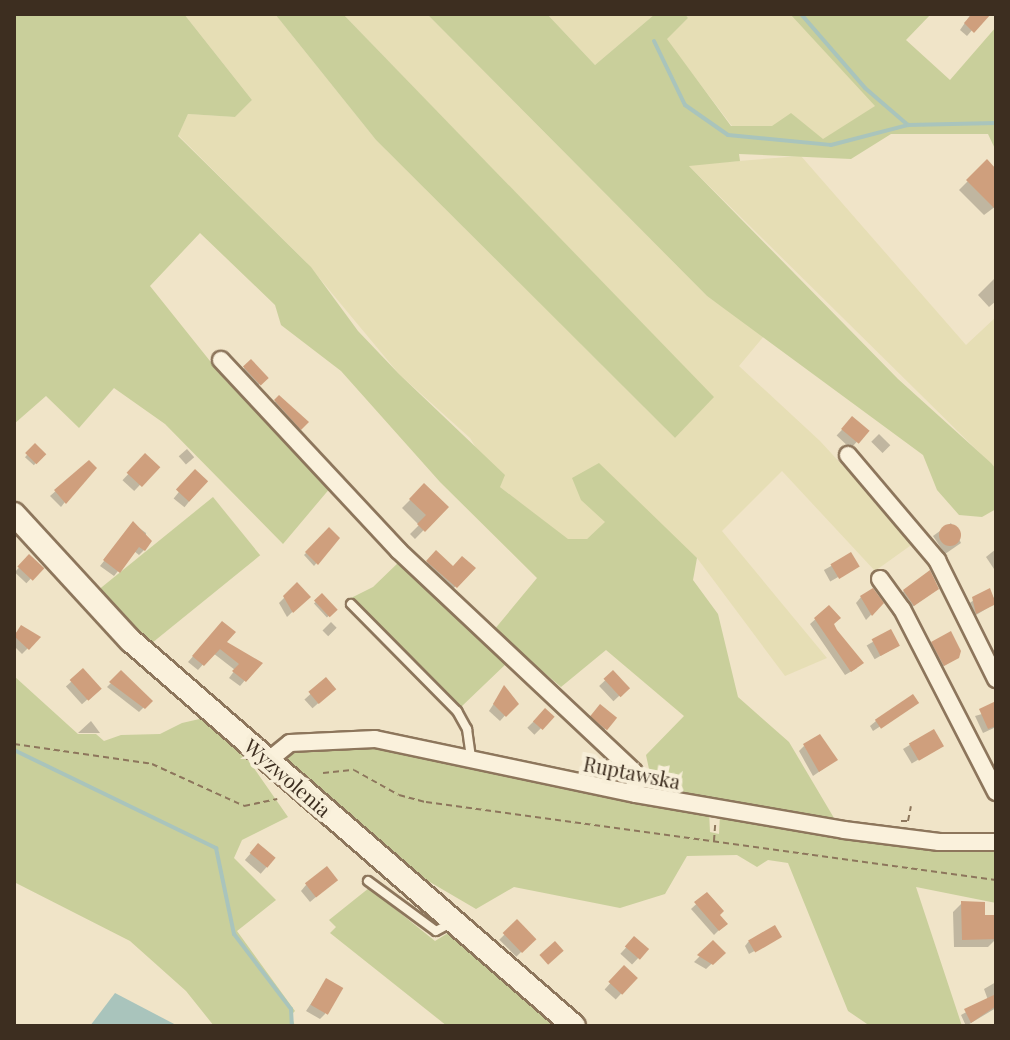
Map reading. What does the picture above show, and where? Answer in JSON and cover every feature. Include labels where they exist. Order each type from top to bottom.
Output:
[{"type":"street","points":[[221,360],[398,550],[634,772],[636,794]]},
{"type":"street","points":[[848,455],[937,560],[996,679]]},
{"type":"street","name":"Wyzwolenia","points":[[14,514],[130,640],[574,1026]]},
{"type":"street","points":[[880,579],[902,609],[996,792]]},
{"type":"street","name":"Ruptawska","points":[[269,760],[290,743],[340,737],[375,739],[636,794],[911,840],[996,842]]},
{"type":"lane","points":[[351,604],[457,711],[467,729],[471,759]]},
{"type":"lane","points":[[368,881],[436,931],[453,921]]},
{"type":"path","points":[[14,744],[152,764],[244,806],[277,799]]},
{"type":"path","points":[[323,773],[354,770],[399,795],[426,802],[996,880]]},
{"type":"path","points":[[714,841],[715,807]]},
{"type":"shaded area","points":[[184,14],[275,14],[376,140],[675,438],[713,397],[343,14],[427,14],[707,296],[764,336],[739,366],[820,441],[914,543],[875,571],[782,471],[722,531],[827,658],[785,676],[697,558],[606,522],[587,539],[568,540],[500,487],[470,438],[399,374],[306,262],[178,135],[188,114],[235,117],[252,100]]},
{"type":"shaded area","points":[[547,14],[655,14],[595,65]]},
{"type":"shaded area","points":[[685,14],[790,14],[876,106],[823,140],[772,126],[732,126],[666,39],[688,18]]},
{"type":"shaded area","points":[[801,156],[966,345],[996,317],[996,469],[688,165]]},
{"type":"green space","points":[[14,14],[184,14],[252,100],[235,117],[188,114],[178,136],[311,267],[358,331],[399,374],[505,475],[500,487],[568,539],[587,539],[605,522],[581,500],[572,478],[599,463],[697,558],[693,580],[718,614],[738,697],[789,742],[834,818],[641,789],[638,772],[649,769],[646,755],[684,716],[606,650],[561,687],[494,630],[537,578],[440,482],[341,371],[281,325],[275,305],[200,233],[150,286],[226,381],[331,487],[283,544],[165,424],[114,388],[79,428],[46,396],[14,424]]},
{"type":"green space","points":[[275,14],[343,14],[714,397],[675,438],[376,140]]},
{"type":"green space","points":[[427,14],[547,14],[595,65],[655,14],[685,14],[688,18],[667,39],[731,126],[772,126],[791,113],[823,139],[875,106],[790,14],[931,14],[906,40],[950,80],[996,27],[996,151],[988,134],[891,134],[851,159],[739,154],[740,161],[689,166],[898,379],[991,463],[996,469],[996,509],[982,517],[959,515],[937,490],[923,455],[707,296]]},
{"type":"green space","points":[[213,497],[260,555],[144,650],[96,591]]},
{"type":"green space","points":[[401,560],[508,662],[461,707],[351,598],[373,587]]},
{"type":"green space","points":[[14,676],[78,734],[96,734],[104,741],[121,735],[160,734],[182,723],[217,715],[288,817],[242,840],[234,858],[276,900],[237,931],[295,1011],[291,1015],[295,1026],[214,1026],[186,991],[130,941],[14,882]]},
{"type":"green space","points":[[351,743],[709,811],[710,832],[719,834],[720,814],[996,848],[996,903],[916,887],[962,1026],[870,1026],[848,1011],[788,863],[768,860],[757,867],[737,855],[687,856],[665,894],[620,908],[514,887],[476,909],[423,878],[286,758],[297,747]]},
{"type":"green space","points":[[369,888],[435,941],[453,930],[565,1026],[447,1026],[330,933],[336,927],[329,920]]},
{"type":"water","points":[[115,993],[178,1026],[90,1026]]},
{"type":"building","points":[[972,14],[991,14],[974,33],[964,23]]},
{"type":"building","points":[[987,159],[996,169],[996,210],[966,180]]},
{"type":"building","points":[[251,359],[269,378],[261,386],[243,367]]},
{"type":"building","points":[[279,395],[309,422],[301,430],[274,400]]},
{"type":"building","points":[[852,416],[870,431],[859,444],[841,429]]},
{"type":"building","points":[[35,443],[46,454],[36,464],[25,453]]},
{"type":"building","points":[[145,453],[160,467],[142,487],[127,473]]},
{"type":"building","points":[[89,460],[97,468],[66,504],[54,490]]},
{"type":"building","points":[[195,469],[208,481],[189,502],[176,489]]},
{"type":"building","points":[[424,483],[449,507],[425,532],[417,524],[426,515],[409,499]]},
{"type":"building","points":[[133,521],[152,541],[145,551],[139,547],[120,573],[103,560]]},
{"type":"building","points":[[950,524],[958,527],[961,535],[958,543],[950,546],[942,543],[939,535],[942,527]]},
{"type":"building","points":[[329,527],[340,538],[318,565],[305,552]]},
{"type":"building","points":[[436,550],[453,566],[462,556],[476,568],[457,588],[426,561]]},
{"type":"building","points":[[851,552],[860,567],[839,579],[830,564]]},
{"type":"building","points":[[29,554],[44,568],[33,581],[17,566]]},
{"type":"building","points":[[930,570],[939,589],[914,606],[903,590]]},
{"type":"building","points":[[297,582],[311,597],[293,613],[283,596]]},
{"type":"building","points":[[873,588],[884,603],[872,616],[860,596]]},
{"type":"building","points":[[990,588],[996,604],[976,614],[972,597]]},
{"type":"building","points":[[322,593],[338,610],[330,617],[314,601]]},
{"type":"building","points":[[829,605],[841,618],[834,624],[837,630],[864,663],[851,672],[814,618]]},
{"type":"building","points":[[222,621],[236,632],[227,642],[263,663],[246,682],[232,671],[239,664],[220,649],[204,666],[192,656]]},
{"type":"building","points":[[21,625],[41,637],[29,650],[14,636]]},
{"type":"building","points":[[891,629],[900,646],[880,656],[872,639]]},
{"type":"building","points":[[951,631],[961,651],[959,658],[944,666],[931,642]]},
{"type":"building","points":[[83,668],[102,689],[88,701],[70,680]]},
{"type":"building","points":[[121,670],[153,701],[145,709],[109,682]]},
{"type":"building","points":[[613,670],[630,688],[621,697],[603,679]]},
{"type":"building","points":[[326,677],[336,689],[319,704],[308,692]]},
{"type":"building","points":[[504,685],[519,704],[506,717],[493,704]]},
{"type":"building","points":[[913,694],[919,703],[881,729],[875,720]]},
{"type":"building","points":[[996,701],[996,726],[988,729],[979,709]]},
{"type":"building","points":[[600,704],[617,718],[607,730],[590,716]]},
{"type":"building","points":[[545,708],[555,717],[543,730],[533,721]]},
{"type":"building","points":[[934,729],[944,746],[919,761],[909,744]]},
{"type":"building","points":[[820,734],[838,760],[819,772],[803,744]]},
{"type":"building","points":[[258,843],[276,858],[267,868],[250,853]]},
{"type":"building","points":[[327,866],[338,880],[316,897],[305,883]]},
{"type":"building","points":[[707,892],[724,911],[720,915],[728,924],[719,931],[694,902]]},
{"type":"building","points":[[961,901],[985,902],[985,915],[996,915],[996,939],[962,940]]},
{"type":"building","points":[[517,919],[536,939],[522,953],[503,933]]},
{"type":"building","points":[[775,925],[782,937],[755,953],[748,941]]},
{"type":"building","points":[[634,936],[649,949],[640,960],[625,947]]},
{"type":"building","points":[[713,940],[726,953],[713,965],[697,955]]},
{"type":"building","points":[[555,941],[564,951],[548,965],[539,955]]},
{"type":"building","points":[[624,965],[638,978],[622,995],[608,982]]},
{"type":"building","points":[[326,978],[343,988],[328,1015],[310,1005]]},
{"type":"building","points":[[996,994],[996,1006],[971,1023],[964,1009]]},
{"type":"waterway","points":[[801,14],[865,88],[908,125]]},
{"type":"waterway","points":[[654,41],[685,105],[728,135],[831,145],[908,125],[996,123]]},
{"type":"waterway","points":[[14,750],[216,848],[234,934],[291,1009],[292,1026]]}]
